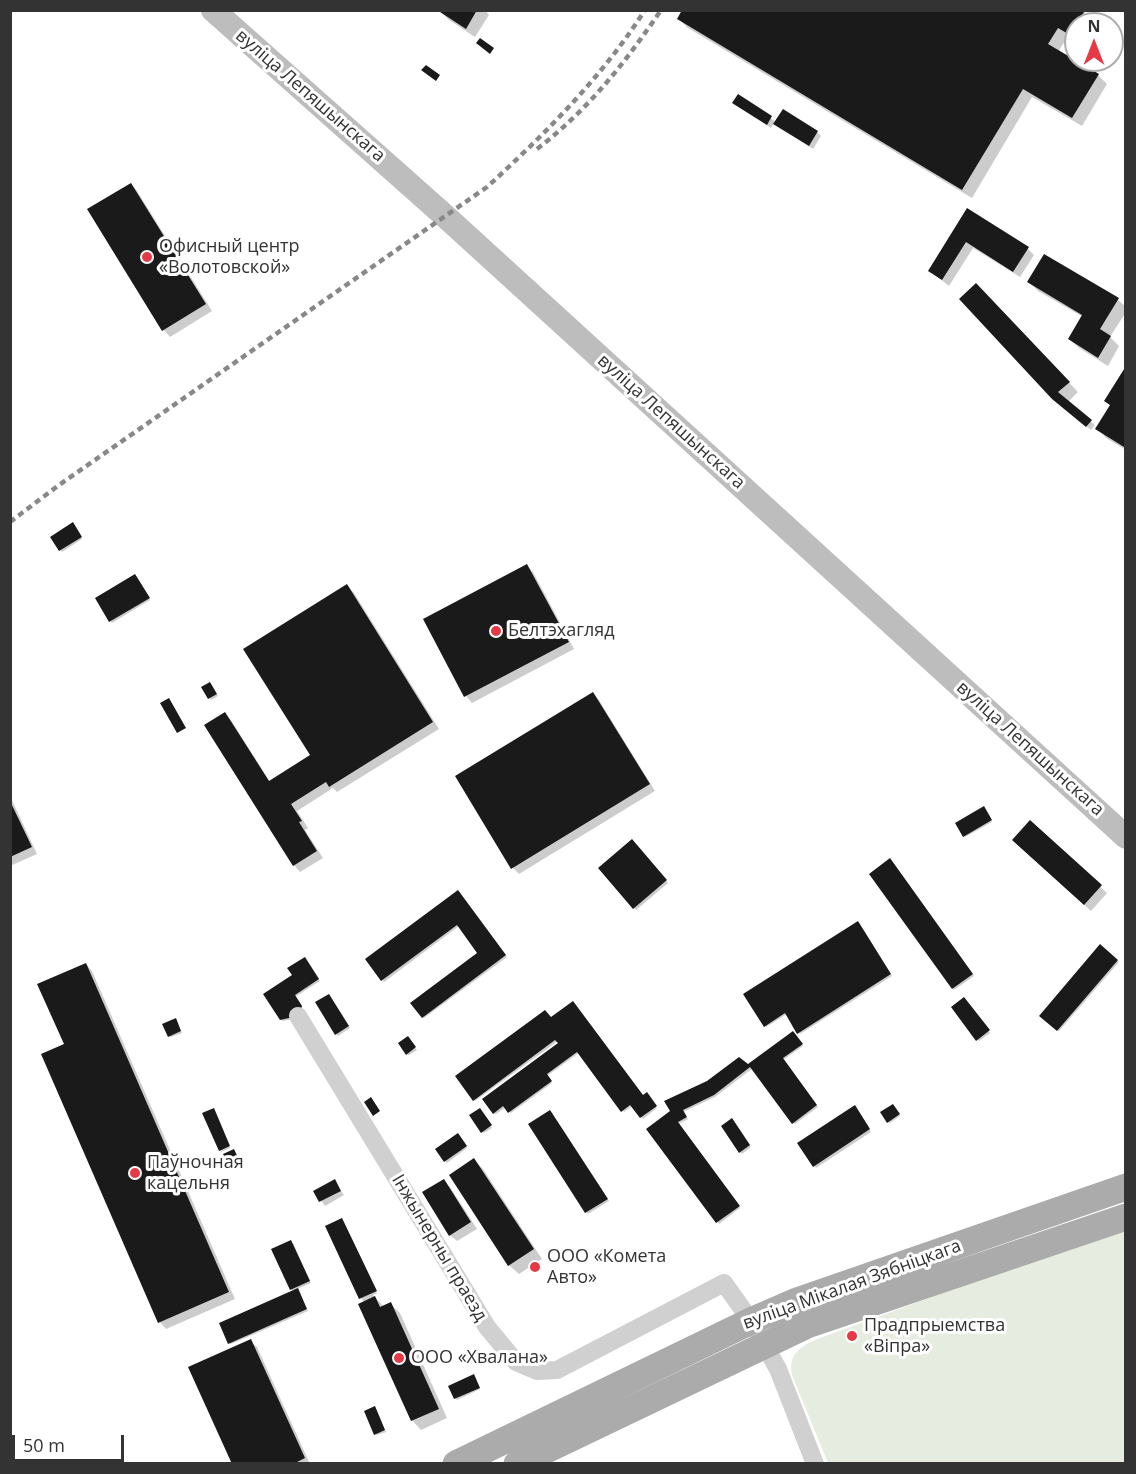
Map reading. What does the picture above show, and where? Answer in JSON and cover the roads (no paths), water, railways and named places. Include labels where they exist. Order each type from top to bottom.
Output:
[{"type":"main road","name":"вуліца Лепяшынскага","points":[[213,10],[453,224],[1125,837]]},
{"type":"main road","name":"вуліца Мікалая Зябніцкага","points":[[456,1464],[751,1321],[797,1302],[1125,1187]]},
{"type":"main road","name":"вуліца Мікалая Зябніцкага","points":[[518,1464],[764,1344],[844,1312],[1125,1217]]},
{"type":"street","name":"Інжынерны праезд","points":[[298,1016],[487,1327],[516,1362],[537,1371],[557,1370],[724,1283],[751,1321]]},
{"type":"street","points":[[751,1321],[778,1369],[815,1464]]},
{"type":"railway","points":[[10,522],[59,485],[487,187],[572,104],[611,58],[645,10]]},
{"type":"railway","points":[[537,149],[573,118],[605,85],[661,10]]},
{"type":"place","name":"Офисный центр «Волотовской»","points":[[147,257]]},
{"type":"place","name":"Белтэхагляд","points":[[496,631]]},
{"type":"place","name":"Паўночная кацельня","points":[[135,1173]]},
{"type":"place","name":"ООО «Комета Авто»","points":[[535,1267]]},
{"type":"place","name":"Прадпрыемства «Віпра»","points":[[852,1336]]},
{"type":"place","name":"ООО «Хвалана»","points":[[399,1358]]}]
